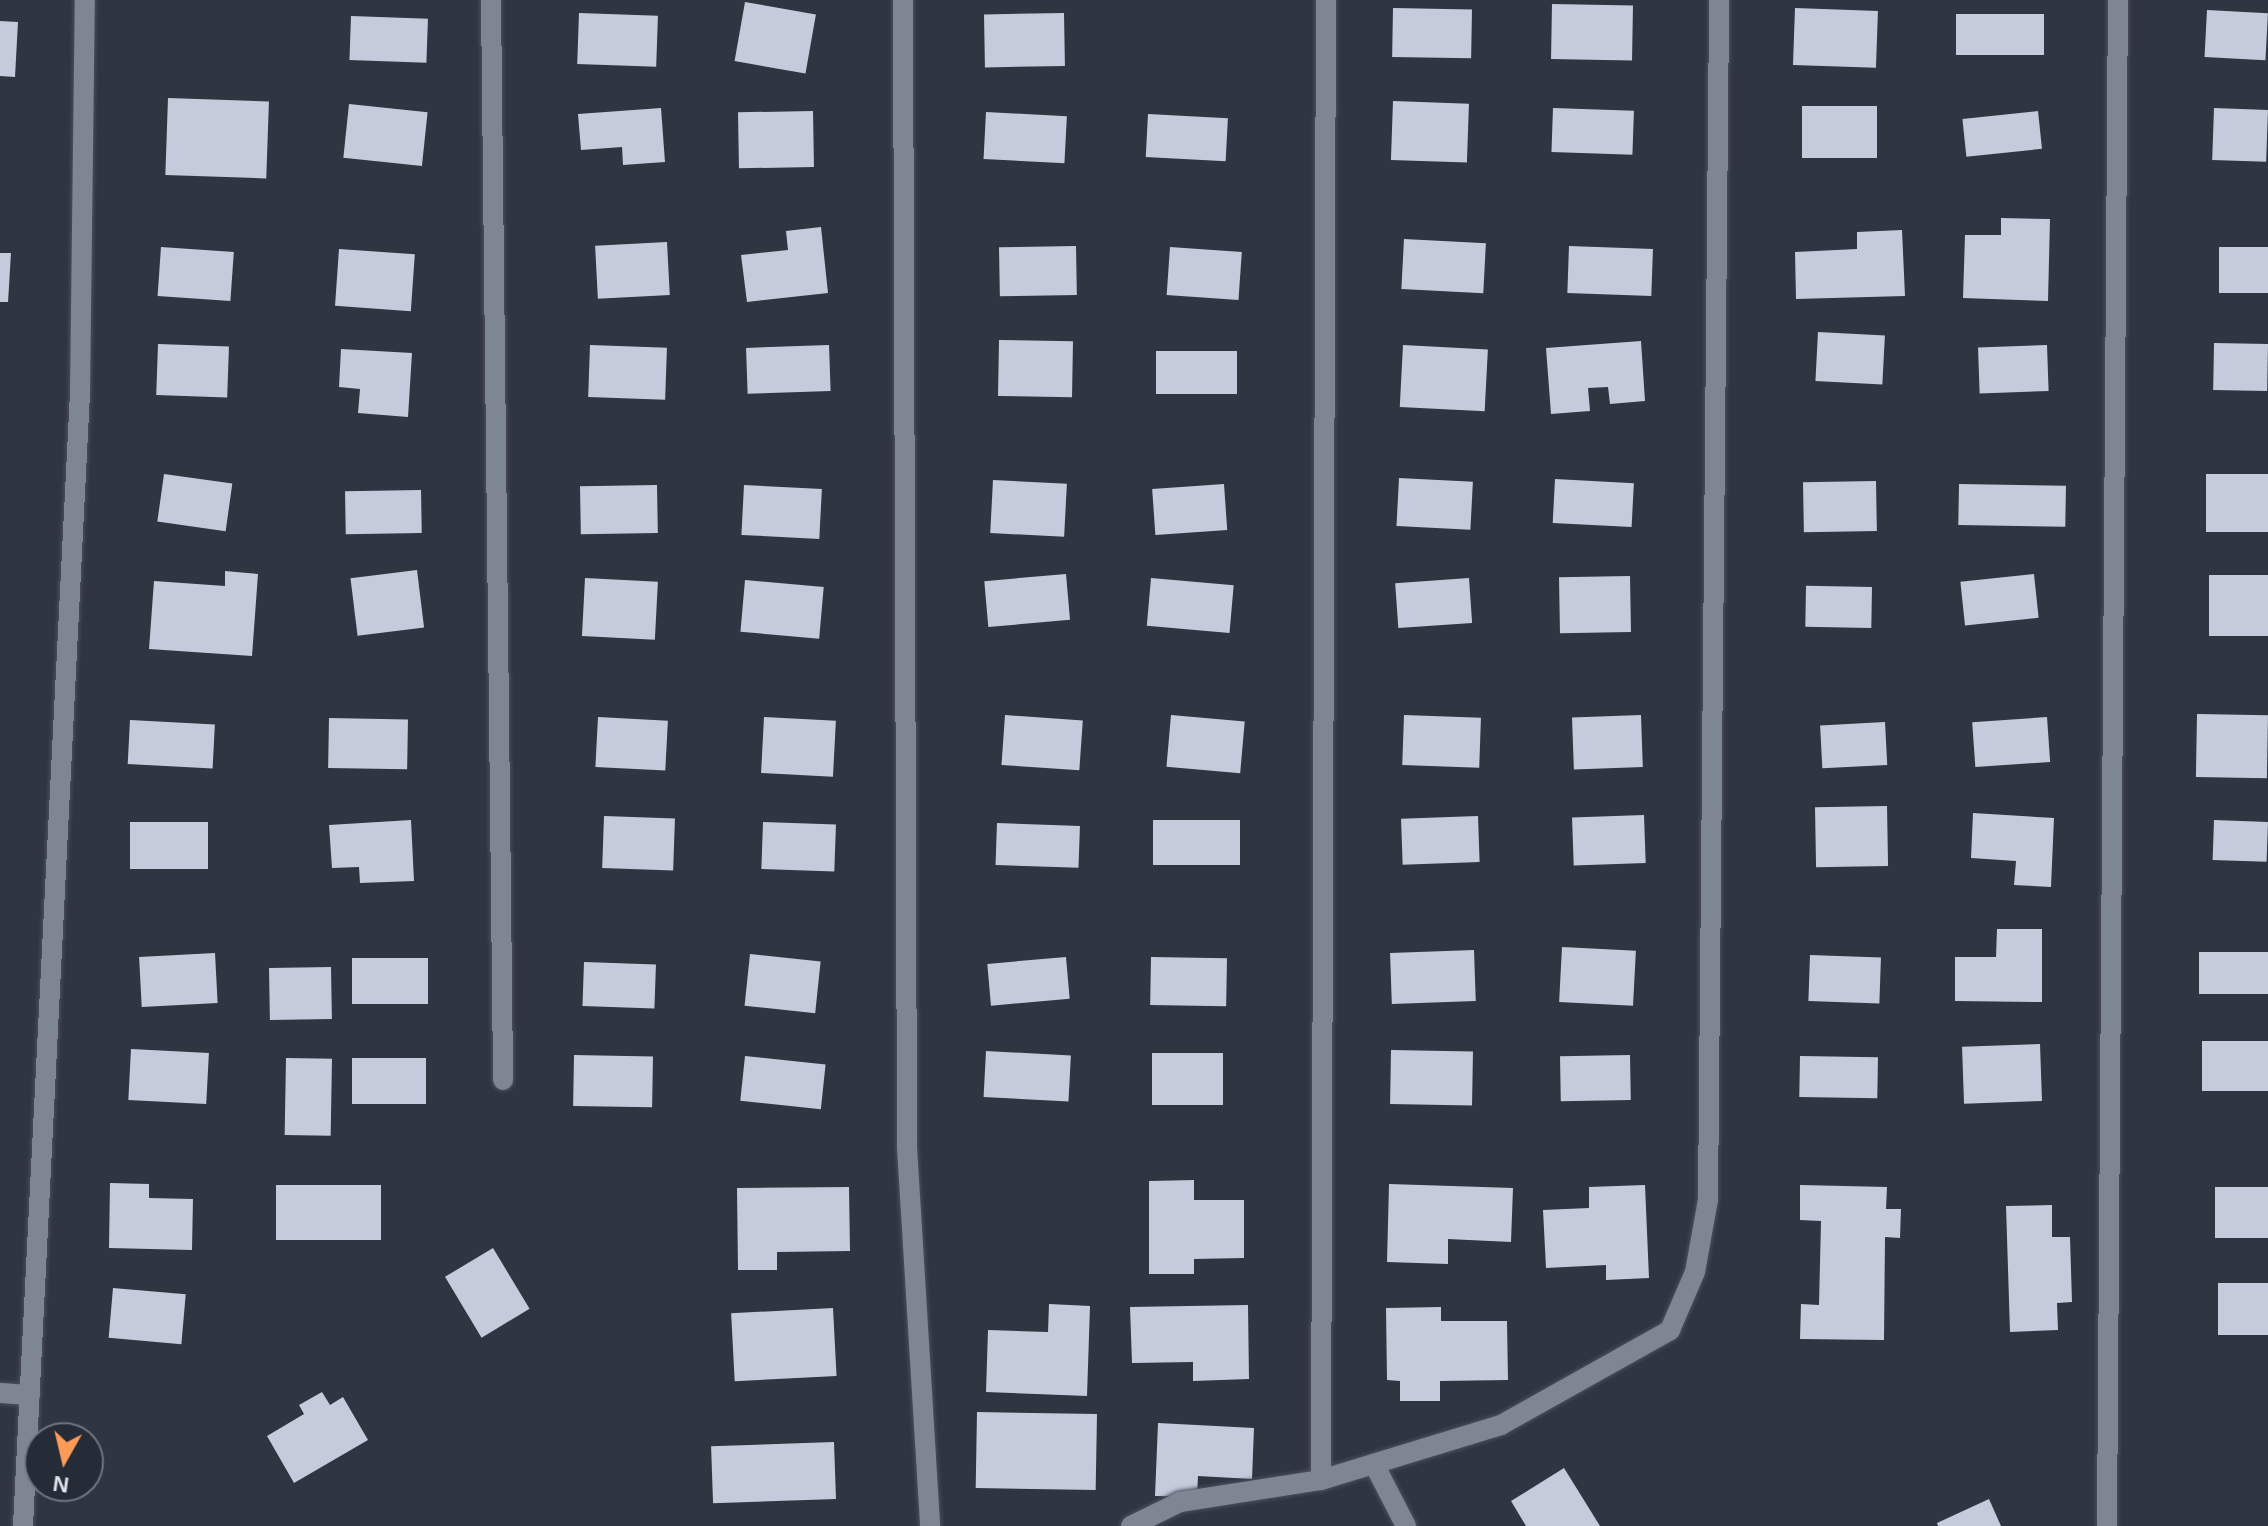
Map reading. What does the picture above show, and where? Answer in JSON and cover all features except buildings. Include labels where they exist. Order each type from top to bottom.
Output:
[{"type":"street","points":[[23,1526],[80,393],[85,0]]},
{"type":"street","points":[[491,0],[503,1080]]},
{"type":"street","points":[[903,0],[907,1147],[930,1526]]},
{"type":"street","points":[[1321,1480],[1326,0]]},
{"type":"street","points":[[1131,1526],[1180,1502],[1321,1480],[1501,1425],[1670,1330],[1695,1272],[1708,1200],[1719,0]]},
{"type":"street","points":[[2107,1526],[2118,0]]},
{"type":"street","points":[[0,1393],[30,1395]]},
{"type":"street","points":[[1374,1464],[1406,1526]]}]
